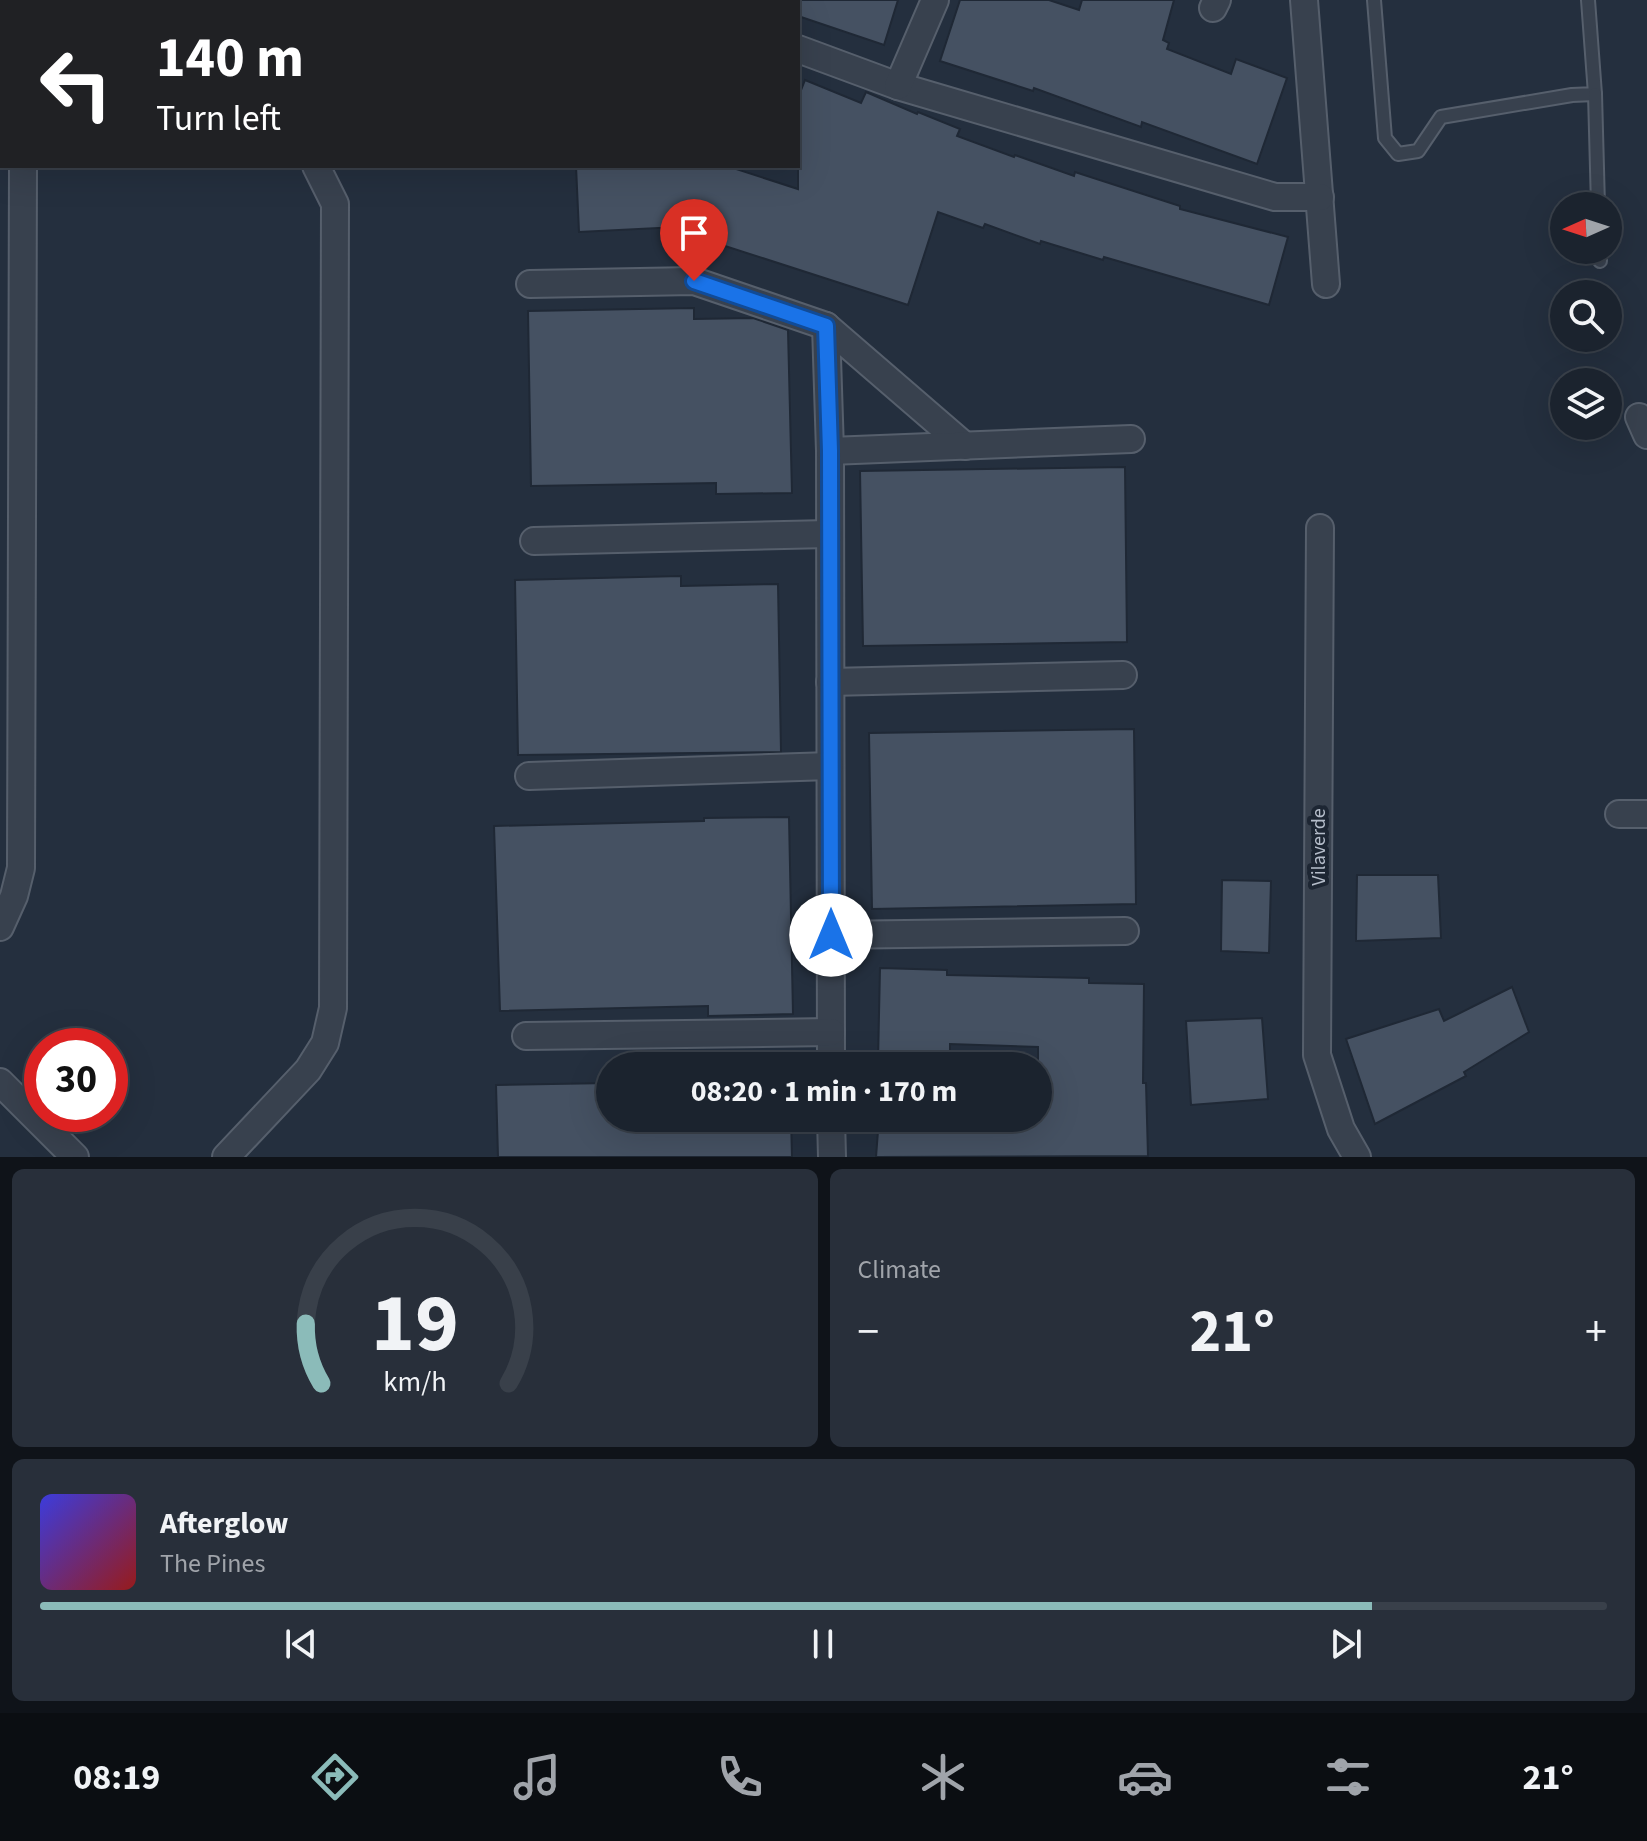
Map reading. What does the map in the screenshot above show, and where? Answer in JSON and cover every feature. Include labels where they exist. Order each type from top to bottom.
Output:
[{"type":"street","points":[[898,86],[935,0]]},
{"type":"street","points":[[1304,0],[1326,284]]},
{"type":"street","points":[[800,50],[898,86],[1275,197],[1320,197]]},
{"type":"street","points":[[0,927],[14,896],[21,868],[23,168]]},
{"type":"street","points":[[226,1157],[308,1070],[325,1043],[333,1008],[335,204],[317,168]]},
{"type":"street","points":[[530,284],[694,281],[826,326],[965,446]]},
{"type":"street","points":[[826,326],[830,451],[831,1052]]},
{"type":"street","points":[[830,451],[1131,439]]},
{"type":"street","name":"Vilaverde","points":[[1320,528],[1317,1055],[1341,1129],[1357,1157]]},
{"type":"street","points":[[534,541],[829,534]]},
{"type":"street","points":[[830,682],[1123,675]]},
{"type":"street","points":[[529,776],[830,766]]},
{"type":"street","points":[[1619,814],[1647,814]]},
{"type":"street","points":[[831,935],[1125,931]]},
{"type":"street","points":[[526,1036],[831,1032]]},
{"type":"street","points":[[0,1082],[75,1157]]},
{"type":"street","points":[[831,1132],[832,1157]]},
{"type":"lane","points":[[1374,0],[1385,138],[1398,154],[1418,151],[1441,117],[1572,95],[1595,94]]},
{"type":"lane","points":[[1588,0],[1598,192]]},
{"type":"building","points":[[800,0],[898,0],[884,45],[800,17]]},
{"type":"building","points":[[960,0],[1049,0],[1079,10],[1082,0],[1174,0],[1163,40],[1169,43],[1167,49],[1231,74],[1236,59],[1287,78],[1257,164],[1142,122],[1141,127],[1034,88],[1033,91],[940,61]]},
{"type":"building","points":[[805,80],[861,103],[866,92],[960,129],[957,136],[1014,157],[1074,176],[1075,172],[1180,206],[1180,209],[1288,237],[1269,305],[1104,257],[1103,260],[1041,241],[1040,244],[985,224],[983,228],[938,212],[908,305],[694,236],[697,226],[579,232],[576,168],[733,168],[798,189],[800,93]]},
{"type":"building","points":[[694,308],[694,319],[753,318],[788,330],[792,493],[716,494],[716,483],[531,486],[528,311]]},
{"type":"building","points":[[1125,467],[1127,642],[863,646],[860,471]]},
{"type":"building","points":[[681,576],[681,586],[778,584],[781,752],[518,755],[515,580]]},
{"type":"building","points":[[1134,729],[1136,904],[872,909],[869,733]]},
{"type":"building","points":[[789,817],[793,1014],[708,1016],[708,1006],[500,1011],[494,826]]},
{"type":"building","points":[[1357,875],[1438,875],[1441,938],[1356,941]]},
{"type":"building","points":[[1222,880],[1271,881],[1269,953],[1221,951]]},
{"type":"building","points":[[880,968],[947,970],[947,975],[1089,978],[1089,983],[1144,984],[1143,1083],[1146,1083],[1148,1156],[876,1157],[878,1132],[1052,1132],[1052,1052],[1038,1052],[1038,1047],[950,1044],[950,1052],[878,1052]]},
{"type":"building","points":[[1512,987],[1529,1032],[1464,1072],[1466,1076],[1375,1124],[1346,1039],[1439,1009],[1444,1021]]},
{"type":"building","points":[[1262,1018],[1268,1099],[1191,1105],[1186,1021]]},
{"type":"building","points":[[596,1083],[596,1132],[791,1132],[792,1157],[498,1157],[496,1085]]},
{"type":"route","points":[[694,281],[826,326],[830,451],[831,935]]}]
